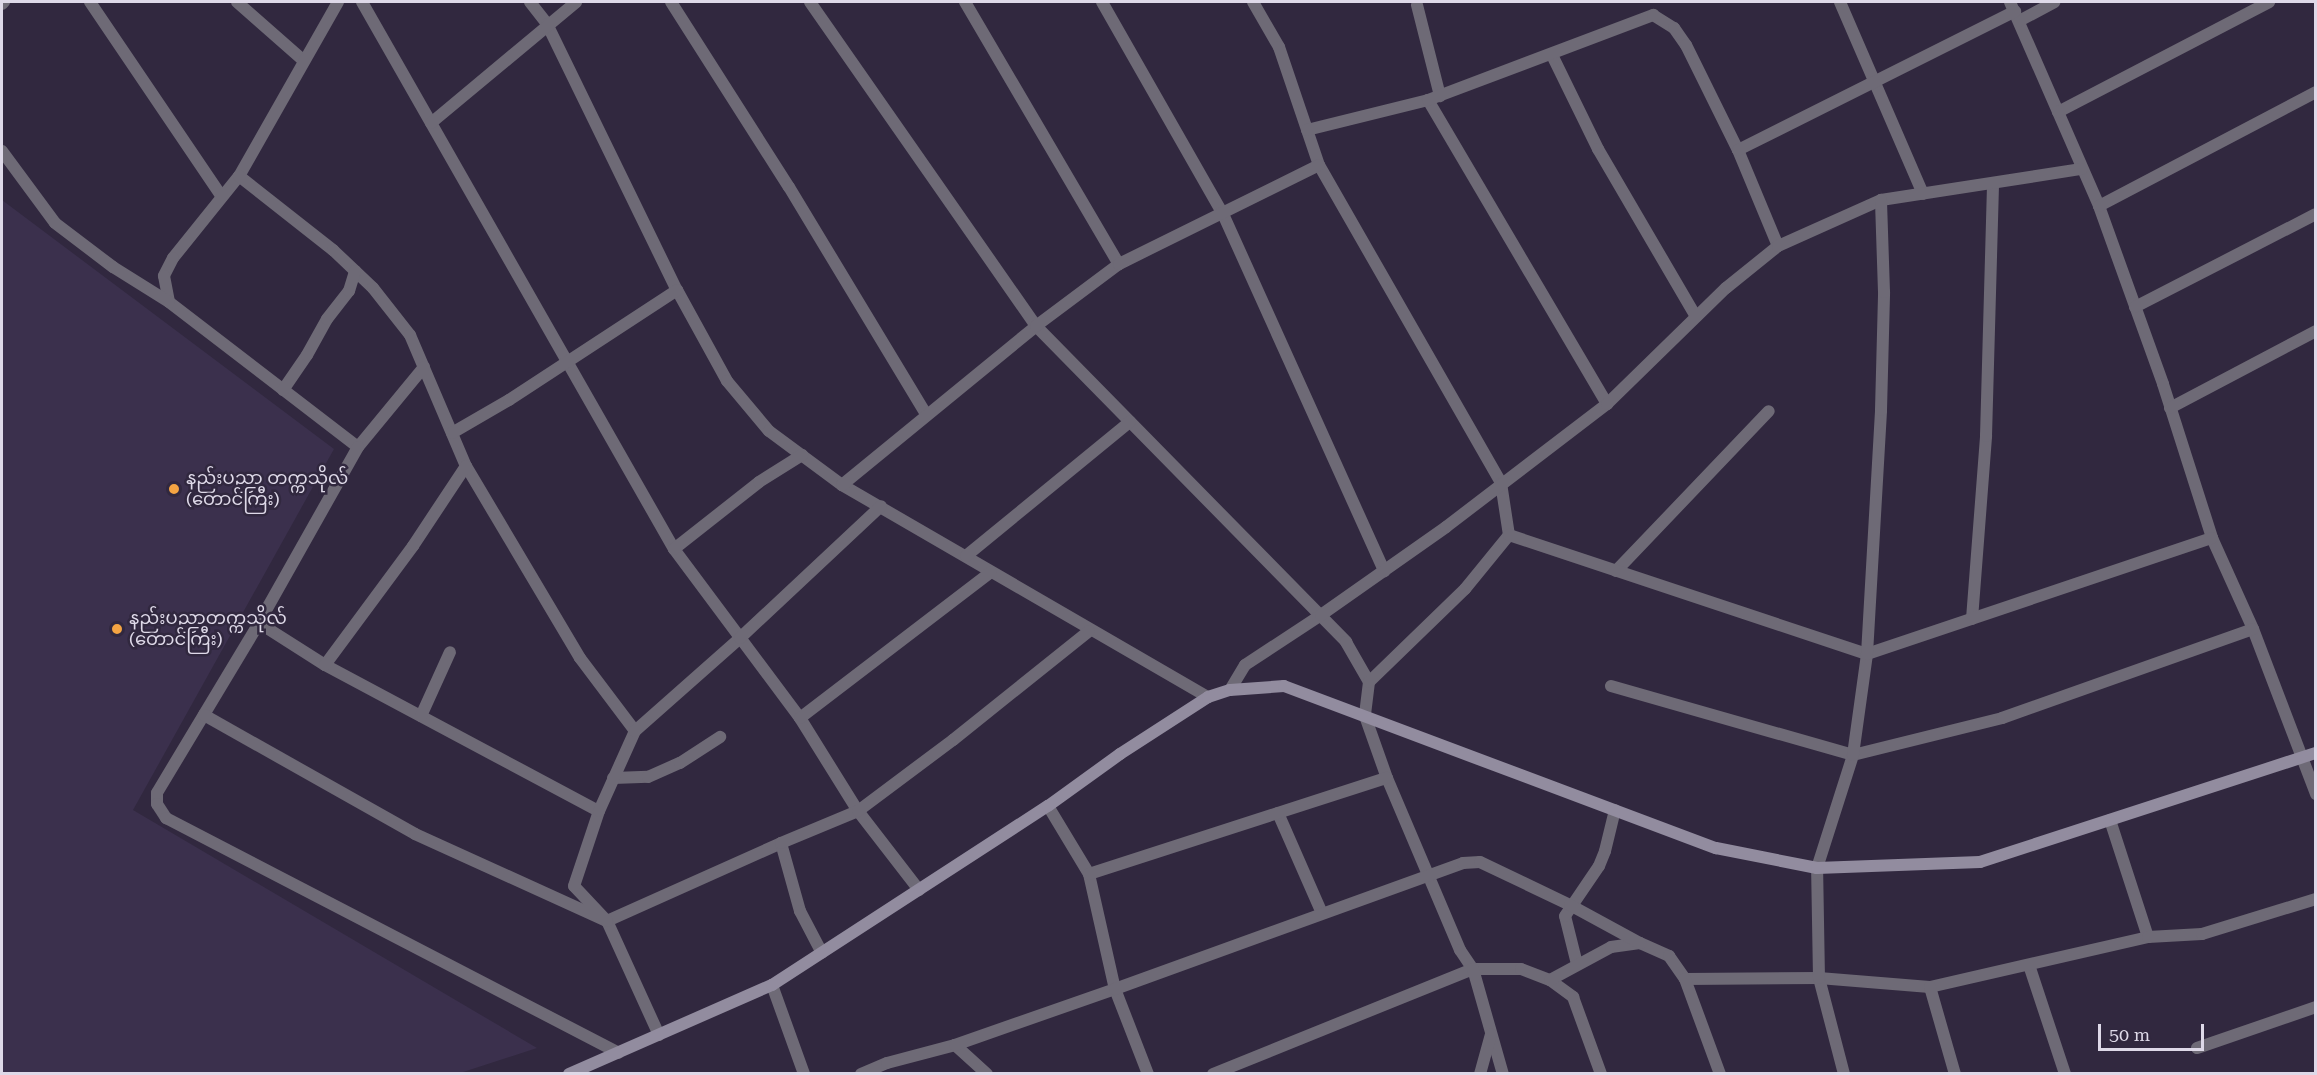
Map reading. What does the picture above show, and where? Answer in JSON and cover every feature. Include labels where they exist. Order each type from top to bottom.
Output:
[{"type":"main road","points":[[569,1074],[772,985],[1048,806],[1120,753],[1208,698],[1230,690],[1284,686],[1716,848],[1817,868],[1980,862],[2316,753]]},
{"type":"street","points":[[90,2],[222,197]]},
{"type":"street","points":[[237,2],[304,61]]},
{"type":"street","points":[[169,302],[164,276],[173,258],[239,176],[338,2]]},
{"type":"street","points":[[362,2],[674,549],[800,718],[858,811],[919,890]]},
{"type":"street","points":[[530,2],[547,24],[677,290],[727,381],[769,431],[842,485],[966,556],[1089,631],[1208,698]]},
{"type":"street","points":[[431,123],[576,2]]},
{"type":"street","points":[[671,2],[789,187],[926,414]]},
{"type":"street","points":[[810,2],[1036,326],[1346,642],[1369,682],[1365,716],[1387,778],[1427,874],[1460,950],[1473,969],[1503,1074]]},
{"type":"street","points":[[965,2],[1119,264]]},
{"type":"street","points":[[1102,2],[1223,214],[1384,571]]},
{"type":"street","points":[[1253,2],[1279,48],[1319,165],[1501,483],[1509,535],[1465,590],[1369,682]]},
{"type":"street","points":[[1840,2],[1923,194]]},
{"type":"street","points":[[1738,150],[2015,11],[2054,2]]},
{"type":"street","points":[[2058,112],[2268,2]]},
{"type":"street","points":[[1417,5],[1434,98],[1607,404]]},
{"type":"street","points":[[2015,11],[2098,206],[2170,408],[2212,538],[2253,629],[2316,794]]},
{"type":"street","points":[[1307,130],[1434,98],[1653,15],[1674,28],[1686,45],[1738,150],[1778,246]]},
{"type":"street","points":[[1552,55],[1603,159],[1696,317]]},
{"type":"street","points":[[2098,206],[2316,92]]},
{"type":"street","points":[[2,151],[55,223],[113,267],[169,302],[358,447]]},
{"type":"street","points":[[842,485],[1036,326],[1119,264],[1319,165]]},
{"type":"street","points":[[1230,690],[1245,665],[1446,527],[1607,404],[1696,317],[1778,246],[1881,200],[2082,169]]},
{"type":"street","points":[[239,176],[355,271],[373,288],[410,335],[466,466],[580,658],[634,731]]},
{"type":"street","points":[[1972,619],[1986,436],[1993,184]]},
{"type":"street","points":[[1844,1074],[1819,978],[1817,868],[1853,755],[1867,654],[1881,410],[1884,292],[1881,200]]},
{"type":"street","points":[[2135,307],[2316,214]]},
{"type":"street","points":[[283,390],[307,355],[327,319],[349,291],[355,271]]},
{"type":"street","points":[[452,433],[567,363],[677,290]]},
{"type":"street","points":[[2170,408],[2316,331]]},
{"type":"street","points":[[424,367],[358,447],[259,623],[158,793],[157,804],[166,818],[619,1053]]},
{"type":"street","points":[[1616,571],[1769,411]]},
{"type":"street","points":[[966,556],[1130,422]]},
{"type":"street","points":[[674,549],[759,482],[802,455]]},
{"type":"street","points":[[325,665],[413,546],[466,466]]},
{"type":"street","points":[[658,1035],[607,921],[574,886],[598,811],[634,731],[740,638],[881,506]]},
{"type":"street","points":[[1509,535],[1867,654],[2212,538]]},
{"type":"street","points":[[800,718],[991,572]]},
{"type":"street","points":[[259,623],[325,665],[598,811]]},
{"type":"street","points":[[1611,686],[1853,755],[2002,718],[2253,629]]},
{"type":"street","points":[[204,715],[415,834],[607,921],[858,811],[953,740],[1089,631]]},
{"type":"street","points":[[421,716],[450,652]]},
{"type":"street","points":[[613,778],[648,777],[680,764],[720,737]]},
{"type":"street","points":[[1089,874],[1387,778]]},
{"type":"street","points":[[1048,806],[1089,874],[1115,989],[1148,1074]]},
{"type":"street","points":[[1577,964],[1565,916],[1570,905],[1599,866],[1615,810]]},
{"type":"street","points":[[1278,813],[1322,913]]},
{"type":"street","points":[[2110,820],[2148,937]]},
{"type":"street","points":[[781,843],[800,911],[822,953]]},
{"type":"street","points":[[861,1074],[887,1063],[955,1045],[1115,989],[1427,874],[1462,863],[1480,862],[1669,956],[1685,979],[1720,1074]]},
{"type":"street","points":[[1685,979],[1819,978],[1930,987],[2148,937],[2202,934],[2316,899]]},
{"type":"street","points":[[1550,980],[1611,947],[1640,943]]},
{"type":"street","points":[[2029,965],[2065,1074]]},
{"type":"street","points":[[1213,1074],[1473,969],[1521,969],[1550,980],[1573,997],[1600,1074]]},
{"type":"street","points":[[772,985],[804,1074]]},
{"type":"street","points":[[1930,987],[1955,1074]]},
{"type":"street","points":[[2197,1048],[2316,1007]]},
{"type":"street","points":[[1480,1074],[1491,1034]]},
{"type":"street","points":[[955,1045],[987,1074]]},
{"type":"shaded area","name":"နည်းပညာတက္ကသိုလ် (တောင်ကြီး)","points":[[2,200],[334,449],[133,810],[537,1048],[457,1074],[2,1073]]},
{"type":"place","name":"နည်းပညာ တက္ကသိုလ် (တောင်ကြီး)","points":[[174,489]]},
{"type":"place","name":"နည်းပညာတက္ကသိုလ် (တောင်ကြီး)","points":[[117,629]]}]
